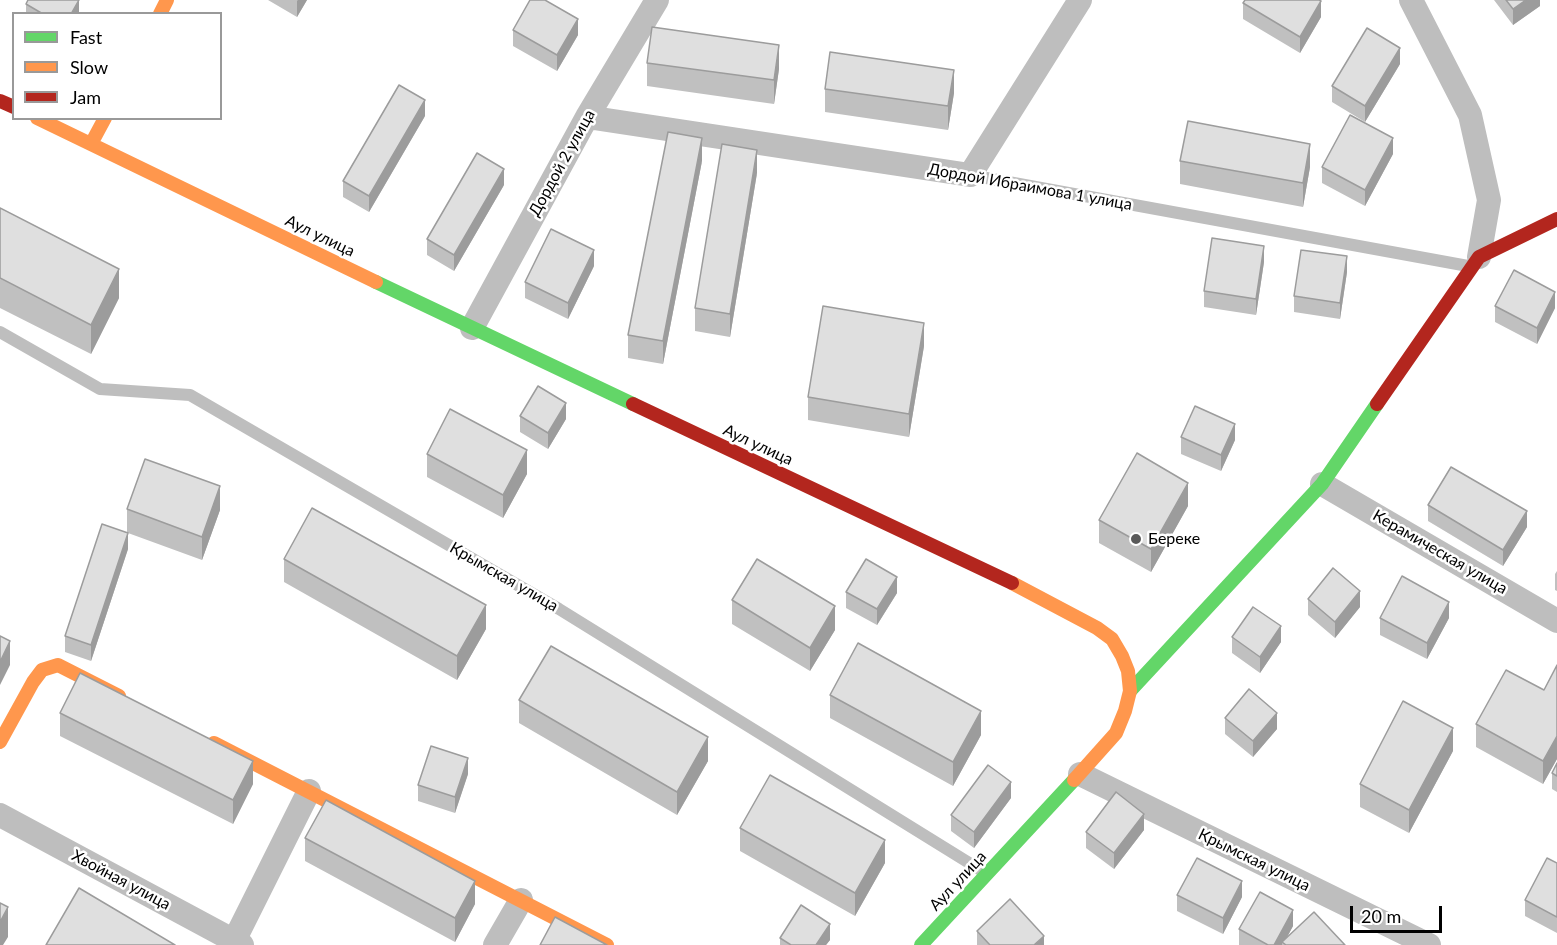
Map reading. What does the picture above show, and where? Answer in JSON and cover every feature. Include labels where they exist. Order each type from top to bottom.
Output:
[{"type":"main road","name":"Аул улица","points":[[41,120],[472,328],[1015,584],[1097,628],[1112,639],[1128,671],[1130,691],[1116,733],[921,945]]},
{"type":"main road","points":[[92,144],[104,120]]},
{"type":"main road","points":[[1130,691],[1322,484],[1475,262],[1557,219]]},
{"type":"main road","points":[[0,742],[42,670],[58,665],[131,702]]},
{"type":"main road","points":[[205,738],[607,945]]},
{"type":"street","name":"Дордой 2 улица","points":[[472,328],[587,117],[657,0]]},
{"type":"street","points":[[970,175],[1080,0]]},
{"type":"street","points":[[1411,0],[1470,115],[1490,200],[1475,262]]},
{"type":"street","name":"Дордой Ибраимова 1 улица","points":[[587,117],[970,175]]},
{"type":"street","name":"Керамическая улица","points":[[1322,484],[1557,621]]},
{"type":"street","name":"Крымская улица","points":[[1080,774],[1429,945]]},
{"type":"street","points":[[238,943],[309,791]]},
{"type":"street","name":"Хвойная улица","points":[[0,815],[238,943]]},
{"type":"street","points":[[495,945],[521,900]]},
{"type":"lane","name":"Дордой Ибраимова 1 улица","points":[[970,175],[1475,262]]},
{"type":"lane","name":"Крымская улица","points":[[0,332],[100,389],[190,395],[559,609],[988,874]]},
{"type":"building","points":[[28,0],[79,0],[72,12],[40,12],[26,4]]},
{"type":"building","points":[[530,0],[545,0],[578,19],[557,55],[513,30]]},
{"type":"building","points":[[1245,0],[1321,1],[1300,37],[1243,3]]},
{"type":"building","points":[[1506,0],[1526,0],[1513,9]]},
{"type":"building","points":[[652,27],[779,45],[774,80],[647,63]]},
{"type":"building","points":[[1367,28],[1400,48],[1365,106],[1332,86]]},
{"type":"building","points":[[830,52],[954,70],[948,106],[825,89]]},
{"type":"building","points":[[399,85],[425,100],[369,196],[343,181]]},
{"type":"building","points":[[1350,115],[1393,138],[1365,190],[1322,167]]},
{"type":"building","points":[[1188,121],[1310,144],[1303,183],[1180,161]]},
{"type":"building","points":[[668,132],[702,138],[663,341],[628,335]]},
{"type":"building","points":[[722,144],[757,150],[730,314],[695,308]]},
{"type":"building","points":[[477,153],[504,169],[454,255],[427,239]]},
{"type":"building","points":[[0,208],[119,269],[91,325],[0,278]]},
{"type":"building","points":[[551,229],[594,250],[568,303],[525,282]]},
{"type":"building","points":[[1212,238],[1264,246],[1256,299],[1204,291]]},
{"type":"building","points":[[1301,250],[1347,256],[1340,303],[1294,296]]},
{"type":"building","points":[[1514,270],[1555,292],[1537,328],[1495,306]]},
{"type":"building","points":[[823,306],[924,323],[909,414],[808,397]]},
{"type":"building","points":[[538,386],[566,403],[548,433],[520,416]]},
{"type":"building","points":[[1195,406],[1235,424],[1221,455],[1181,437]]},
{"type":"building","points":[[450,409],[527,450],[503,495],[427,454]]},
{"type":"building","points":[[1137,453],[1188,483],[1151,549],[1099,520]]},
{"type":"building","points":[[145,459],[220,486],[202,537],[127,509]]},
{"type":"building","points":[[1451,467],[1527,511],[1503,550],[1428,505]]},
{"type":"building","points":[[312,508],[486,605],[457,656],[284,559]]},
{"type":"building","points":[[102,524],[128,533],[91,645],[65,636]]},
{"type":"building","points":[[757,559],[835,606],[810,648],[732,600]]},
{"type":"building","points":[[866,559],[897,577],[877,609],[846,592]]},
{"type":"building","points":[[1333,568],[1360,591],[1335,622],[1308,599]]},
{"type":"building","points":[[1402,576],[1449,602],[1427,643],[1380,618]]},
{"type":"building","points":[[1253,607],[1281,626],[1260,657],[1232,637]]},
{"type":"building","points":[[0,636],[10,641],[0,662]]},
{"type":"building","points":[[858,643],[981,711],[953,762],[830,695]]},
{"type":"building","points":[[551,646],[708,737],[677,792],[519,700]]},
{"type":"building","points":[[1557,665],[1557,736],[1543,761],[1476,724],[1506,670],[1544,690]]},
{"type":"building","points":[[80,673],[253,761],[233,800],[60,713]]},
{"type":"building","points":[[1249,689],[1277,713],[1253,741],[1225,718]]},
{"type":"building","points":[[1403,701],[1453,728],[1409,810],[1360,784]]},
{"type":"building","points":[[431,746],[468,758],[455,797],[418,785]]},
{"type":"building","points":[[1557,763],[1557,776],[1552,773]]},
{"type":"building","points":[[988,765],[1011,782],[974,832],[951,815]]},
{"type":"building","points":[[770,775],[885,840],[855,893],[740,828]]},
{"type":"building","points":[[1116,792],[1144,814],[1114,853],[1086,832]]},
{"type":"building","points":[[326,800],[475,881],[455,918],[305,838]]},
{"type":"building","points":[[1197,858],[1242,881],[1223,918],[1177,895]]},
{"type":"building","points":[[1547,858],[1557,863],[1557,917],[1525,900]]},
{"type":"building","points":[[79,888],[175,945],[46,945]]},
{"type":"building","points":[[1260,892],[1293,910],[1274,945],[1268,945],[1239,929]]},
{"type":"building","points":[[1010,899],[1044,936],[1034,945],[990,945],[977,931]]},
{"type":"building","points":[[0,903],[8,907],[0,922]]},
{"type":"building","points":[[801,905],[830,924],[816,945],[791,945],[780,938]]},
{"type":"building","points":[[1314,912],[1345,945],[1286,945],[1282,942]]},
{"type":"building","points":[[555,917],[607,945],[540,945]]},
{"type":"traffic: fast","points":[[376,282],[633,404]]},
{"type":"traffic: fast","points":[[1130,691],[1322,484],[1377,404]]},
{"type":"traffic: fast","points":[[921,945],[1074,780]]},
{"type":"traffic: slow","points":[[161,12],[167,0]]},
{"type":"traffic: slow","points":[[41,120],[376,282]]},
{"type":"traffic: slow","points":[[91,144],[104,120]]},
{"type":"traffic: slow","points":[[1012,583],[1097,628],[1112,639],[1128,671],[1130,691],[1116,733],[1074,780]]},
{"type":"traffic: slow","points":[[0,742],[42,670],[58,665],[119,696]]},
{"type":"traffic: slow","points":[[214,743],[607,945]]},
{"type":"traffic: jam","points":[[0,101],[12,106]]},
{"type":"traffic: jam","points":[[1377,404],[1479,257],[1557,219]]},
{"type":"traffic: jam","points":[[633,404],[1012,583]]},
{"type":"place","name":"Береке","points":[[1136,539]]}]
